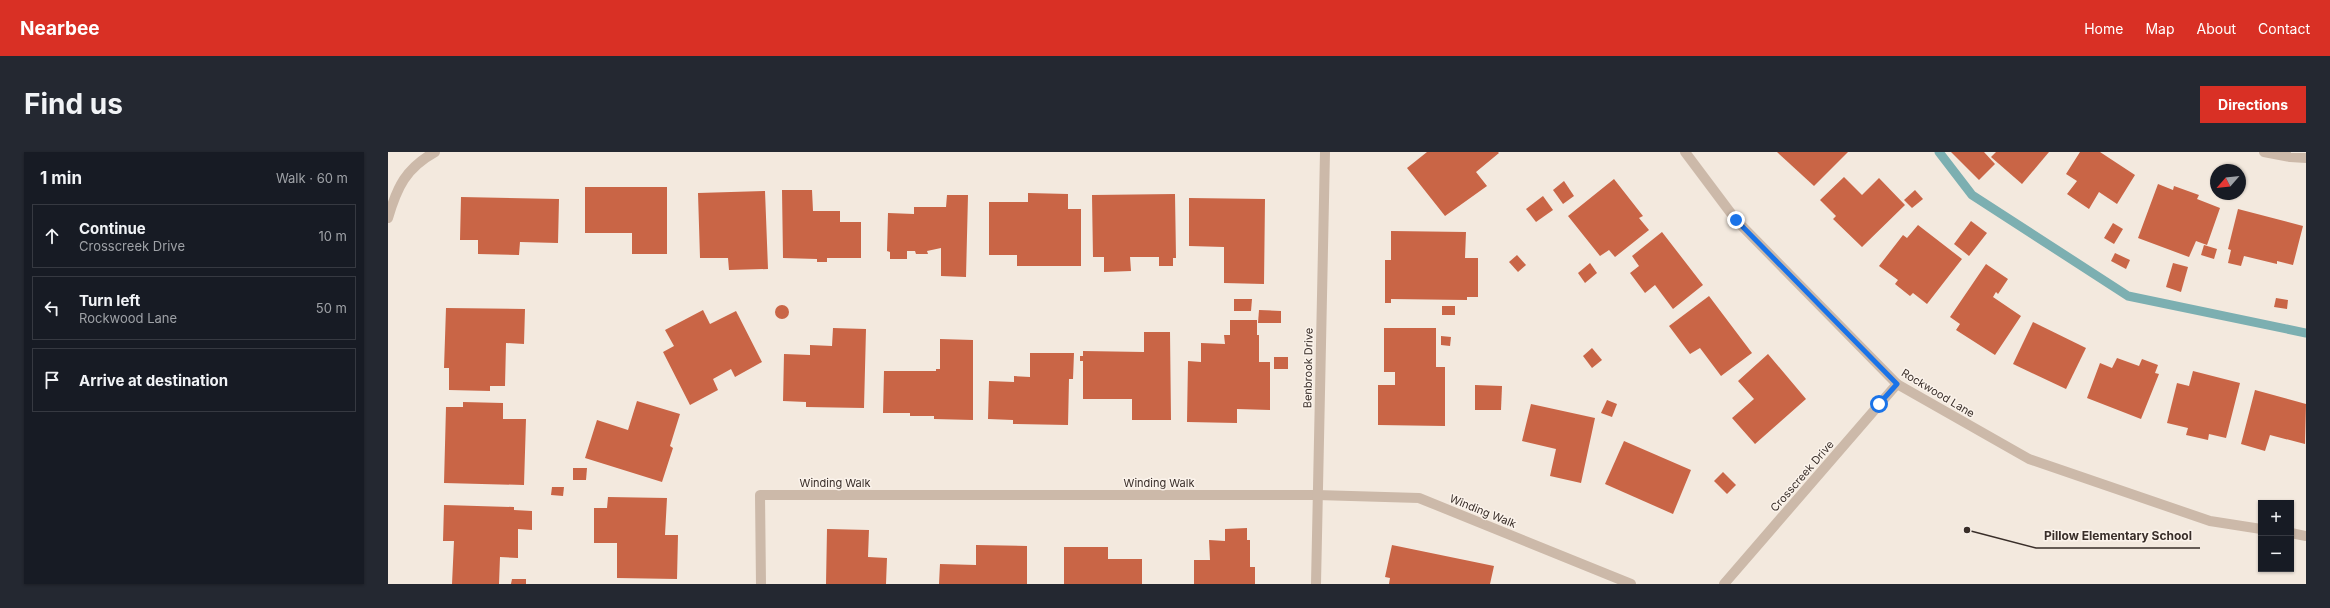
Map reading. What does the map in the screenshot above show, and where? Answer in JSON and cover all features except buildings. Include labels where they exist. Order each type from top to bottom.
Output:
[{"type":"street","points":[[388,218],[397,189],[421,160],[435,152]]},
{"type":"street","name":"Benbrook Drive","points":[[1316,584],[1325,152]]},
{"type":"street","name":"Rockwood Lane","points":[[1685,152],[1736,220],[1897,384],[2030,459],[2210,521],[2258,529]]},
{"type":"street","points":[[2264,152],[2290,157],[2306,158]]},
{"type":"street","name":"Crosscreek Drive","points":[[1724,584],[1897,384]]},
{"type":"street","name":"Winding Walk","points":[[761,584],[760,494],[1317,495],[1419,498],[1631,584]]},
{"type":"street","points":[[2294,534],[2306,536]]},
{"type":"waterway","points":[[1939,152],[1972,195],[2128,296],[2306,333]]},
{"type":"place","name":"Pillow Elementary School","points":[[1967,530]]},
{"type":"route","points":[[1736,220],[1897,384],[1879,404]]}]
